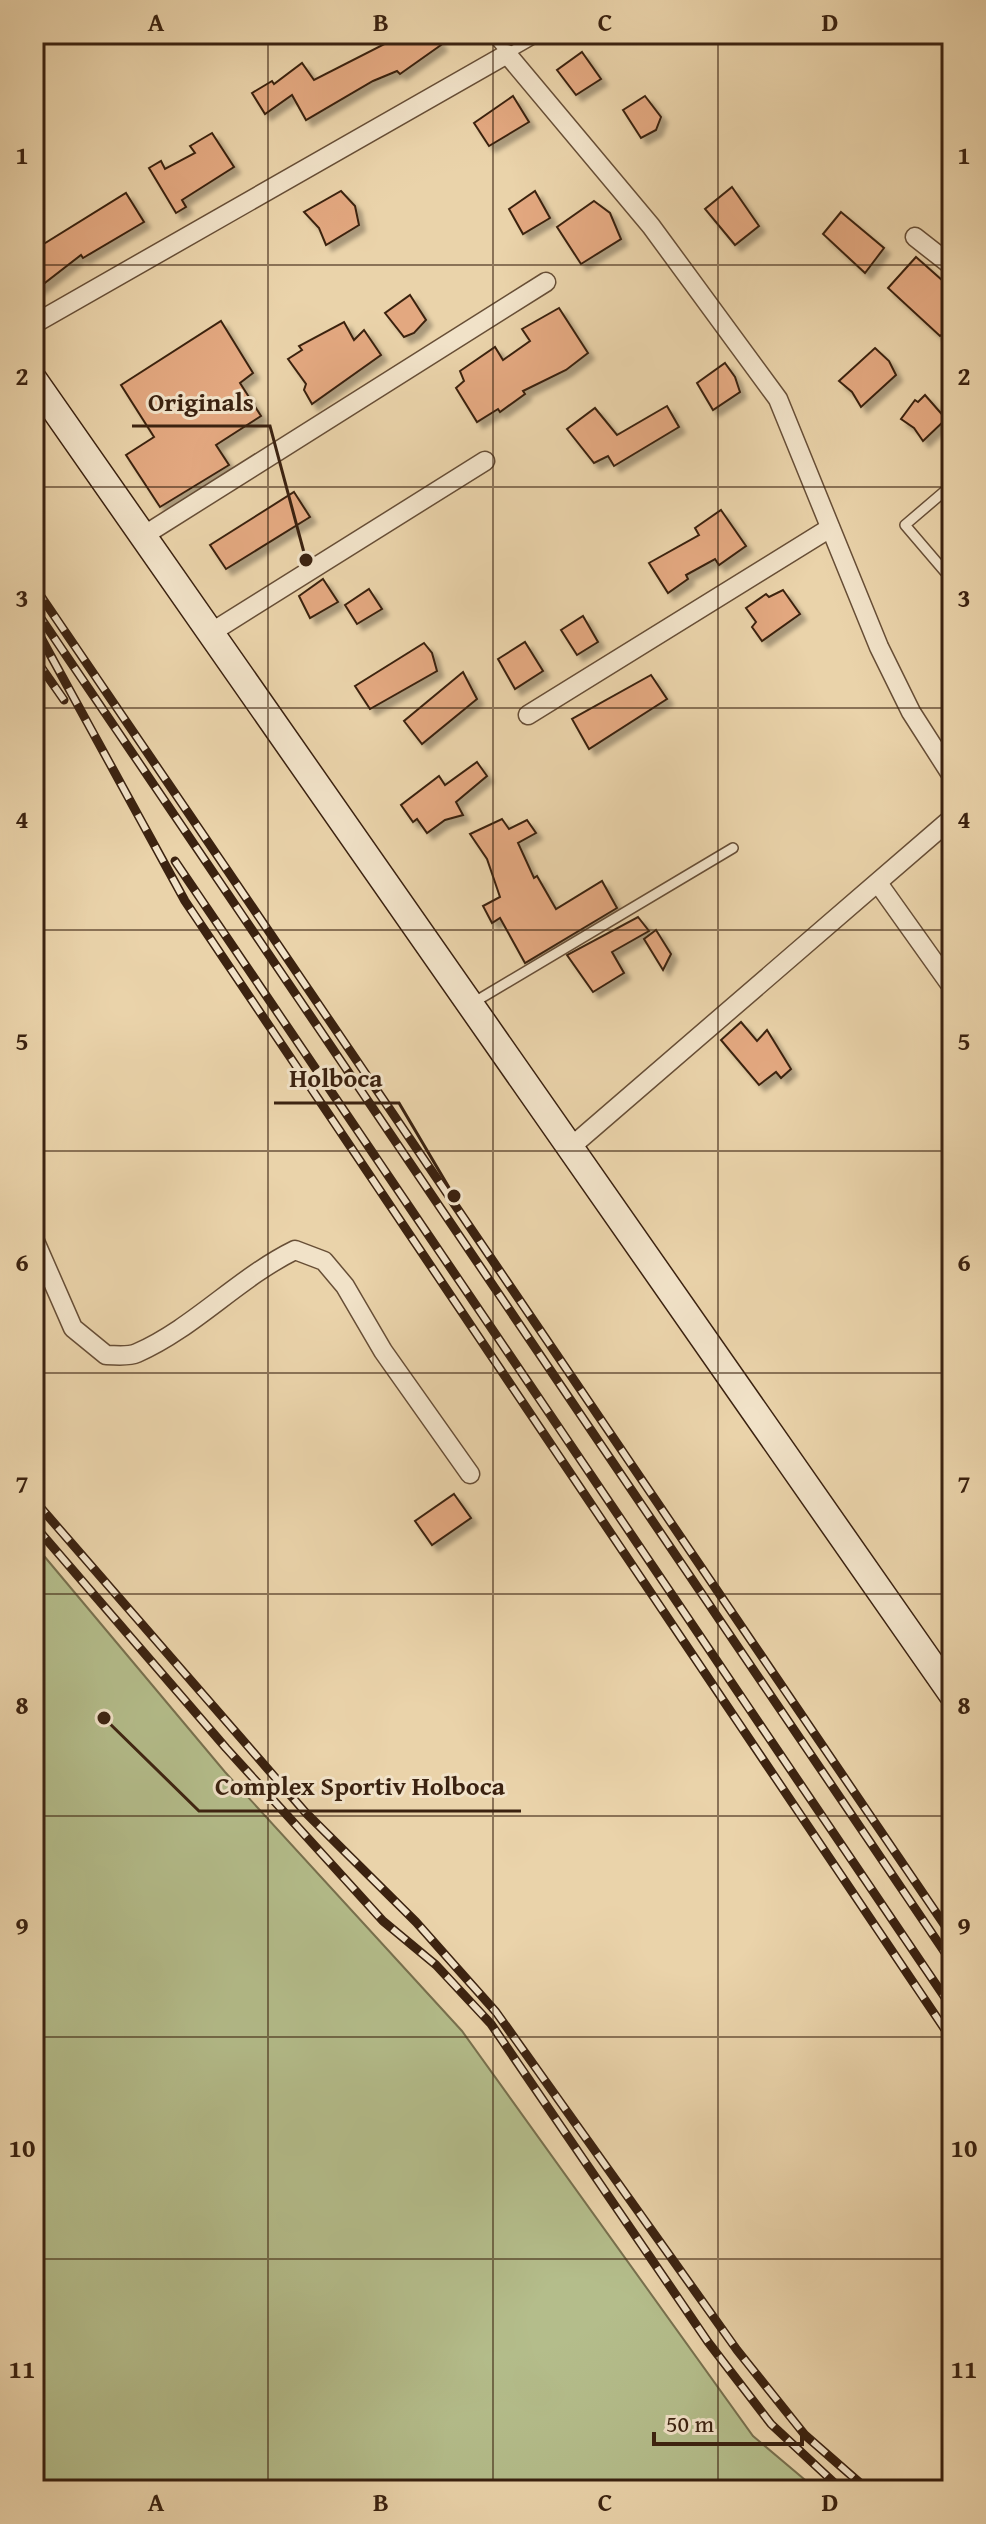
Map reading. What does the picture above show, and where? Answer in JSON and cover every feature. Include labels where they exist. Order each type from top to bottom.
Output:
[{"type":"main road","points":[[34,380],[950,1688]]},
{"type":"street","points":[[34,324],[507,54],[651,226],[778,399],[879,647],[911,712],[952,776]]},
{"type":"street","points":[[915,237],[952,266]]},
{"type":"street","points":[[143,536],[546,282]]},
{"type":"street","points":[[212,632],[485,461]]},
{"type":"street","points":[[528,715],[830,528]]},
{"type":"street","points":[[572,1146],[952,818]]},
{"type":"street","points":[[878,883],[952,987]]},
{"type":"street","points":[[34,1239],[73,1328],[106,1355],[134,1354],[168,1335],[261,1267],[295,1250],[324,1261],[345,1286],[383,1351],[470,1474]]},
{"type":"lane","points":[[491,34],[507,54],[542,34]]},
{"type":"lane","points":[[944,34],[952,41]]},
{"type":"lane","points":[[946,490],[905,525],[952,580]]},
{"type":"lane","points":[[471,1004],[733,848]]},
{"type":"green space","points":[[34,1544],[225,1772],[462,2031],[753,2436],[817,2490],[34,2490]]},
{"type":"building","points":[[404,34],[434,34],[441,45],[400,74],[397,71],[373,81],[306,120],[292,95],[265,114],[252,93],[272,81],[274,84],[302,63],[314,80]]},
{"type":"building","points":[[582,52],[601,79],[576,95],[557,70]]},
{"type":"building","points":[[513,96],[529,122],[489,146],[474,123]]},
{"type":"building","points":[[645,96],[661,117],[656,130],[641,138],[623,110]]},
{"type":"building","points":[[212,133],[234,167],[182,200],[186,207],[176,213],[149,168],[161,161],[165,169],[195,153],[190,146]]},
{"type":"building","points":[[732,187],[759,226],[735,245],[705,209]]},
{"type":"building","points":[[341,191],[355,206],[359,225],[326,245],[319,228],[304,212]]},
{"type":"building","points":[[535,191],[550,218],[523,234],[509,209]]},
{"type":"building","points":[[126,193],[144,222],[83,258],[81,255],[37,289],[34,250]]},
{"type":"building","points":[[594,201],[610,213],[621,239],[581,264],[557,227]]},
{"type":"building","points":[[841,212],[884,248],[865,273],[823,234]]},
{"type":"building","points":[[916,257],[952,289],[952,326],[940,336],[888,288]]},
{"type":"building","points":[[410,295],[426,320],[414,333],[404,337],[385,313]]},
{"type":"building","points":[[559,308],[588,353],[566,370],[523,391],[525,394],[500,412],[498,409],[477,422],[456,388],[464,381],[460,371],[495,347],[503,360],[530,341],[522,329]]},
{"type":"building","points":[[221,321],[253,373],[240,383],[261,416],[216,445],[229,465],[160,507],[126,455],[154,437],[121,385]]},
{"type":"building","points":[[344,322],[354,340],[364,330],[381,355],[312,404],[304,390],[306,384],[288,359],[302,350],[299,346]]},
{"type":"building","points":[[875,348],[889,361],[896,375],[861,407],[852,392],[839,381]]},
{"type":"building","points":[[725,363],[735,377],[740,392],[713,410],[697,383]]},
{"type":"building","points":[[925,395],[946,419],[923,441],[914,428],[901,419],[915,400],[918,402]]},
{"type":"building","points":[[667,406],[679,427],[614,466],[608,456],[594,463],[567,429],[595,408],[617,435]]},
{"type":"building","points":[[294,492],[310,517],[226,569],[210,545]]},
{"type":"building","points":[[721,510],[746,546],[719,565],[715,559],[686,575],[688,579],[668,593],[649,563],[699,535],[695,528]]},
{"type":"building","points":[[323,579],[338,602],[310,618],[299,596]]},
{"type":"building","points":[[369,589],[382,609],[357,624],[345,605]]},
{"type":"building","points":[[783,590],[800,614],[762,641],[752,627],[756,622],[746,608],[766,594],[769,597]]},
{"type":"building","points":[[583,616],[598,642],[577,655],[561,630]]},
{"type":"building","points":[[525,642],[543,671],[515,689],[498,659]]},
{"type":"building","points":[[424,643],[432,653],[437,671],[370,709],[355,686]]},
{"type":"building","points":[[463,672],[477,699],[422,744],[404,721]]},
{"type":"building","points":[[651,675],[667,699],[589,749],[572,719]]},
{"type":"building","points":[[477,762],[487,776],[456,802],[463,815],[445,820],[427,833],[417,819],[413,822],[401,805],[439,776],[445,785]]},
{"type":"building","points":[[502,819],[509,829],[527,820],[536,833],[518,843],[534,878],[537,876],[556,909],[602,881],[617,908],[525,963],[500,918],[492,923],[483,906],[500,897],[487,859],[470,834]]},
{"type":"building","points":[[638,917],[649,931],[612,952],[624,973],[593,992],[567,955]]},
{"type":"building","points":[[656,930],[671,954],[663,970],[644,939]]},
{"type":"building","points":[[741,1022],[757,1041],[767,1030],[791,1069],[781,1078],[776,1072],[759,1085],[721,1040]]},
{"type":"building","points":[[454,1494],[471,1518],[432,1545],[415,1521]]},
{"type":"railway","points":[[34,586],[952,1936]]},
{"type":"railway","points":[[34,608],[952,1963]]},
{"type":"railway","points":[[34,625],[185,901],[952,2040]]},
{"type":"railway","points":[[34,657],[64,700]]},
{"type":"railway","points":[[175,861],[952,2008]]},
{"type":"railway","points":[[34,1500],[306,1813],[416,1922],[496,2012],[737,2350],[805,2435],[868,2490]]},
{"type":"railway","points":[[34,1525],[226,1748],[383,1921],[436,1965],[491,2024],[708,2342],[771,2424],[842,2490]]},
{"type":"place","name":"Originals","points":[[306,560]]},
{"type":"place","name":"Holboca","points":[[454,1196]]},
{"type":"place","name":"Complex Sportiv Holboca","points":[[104,1718]]}]
